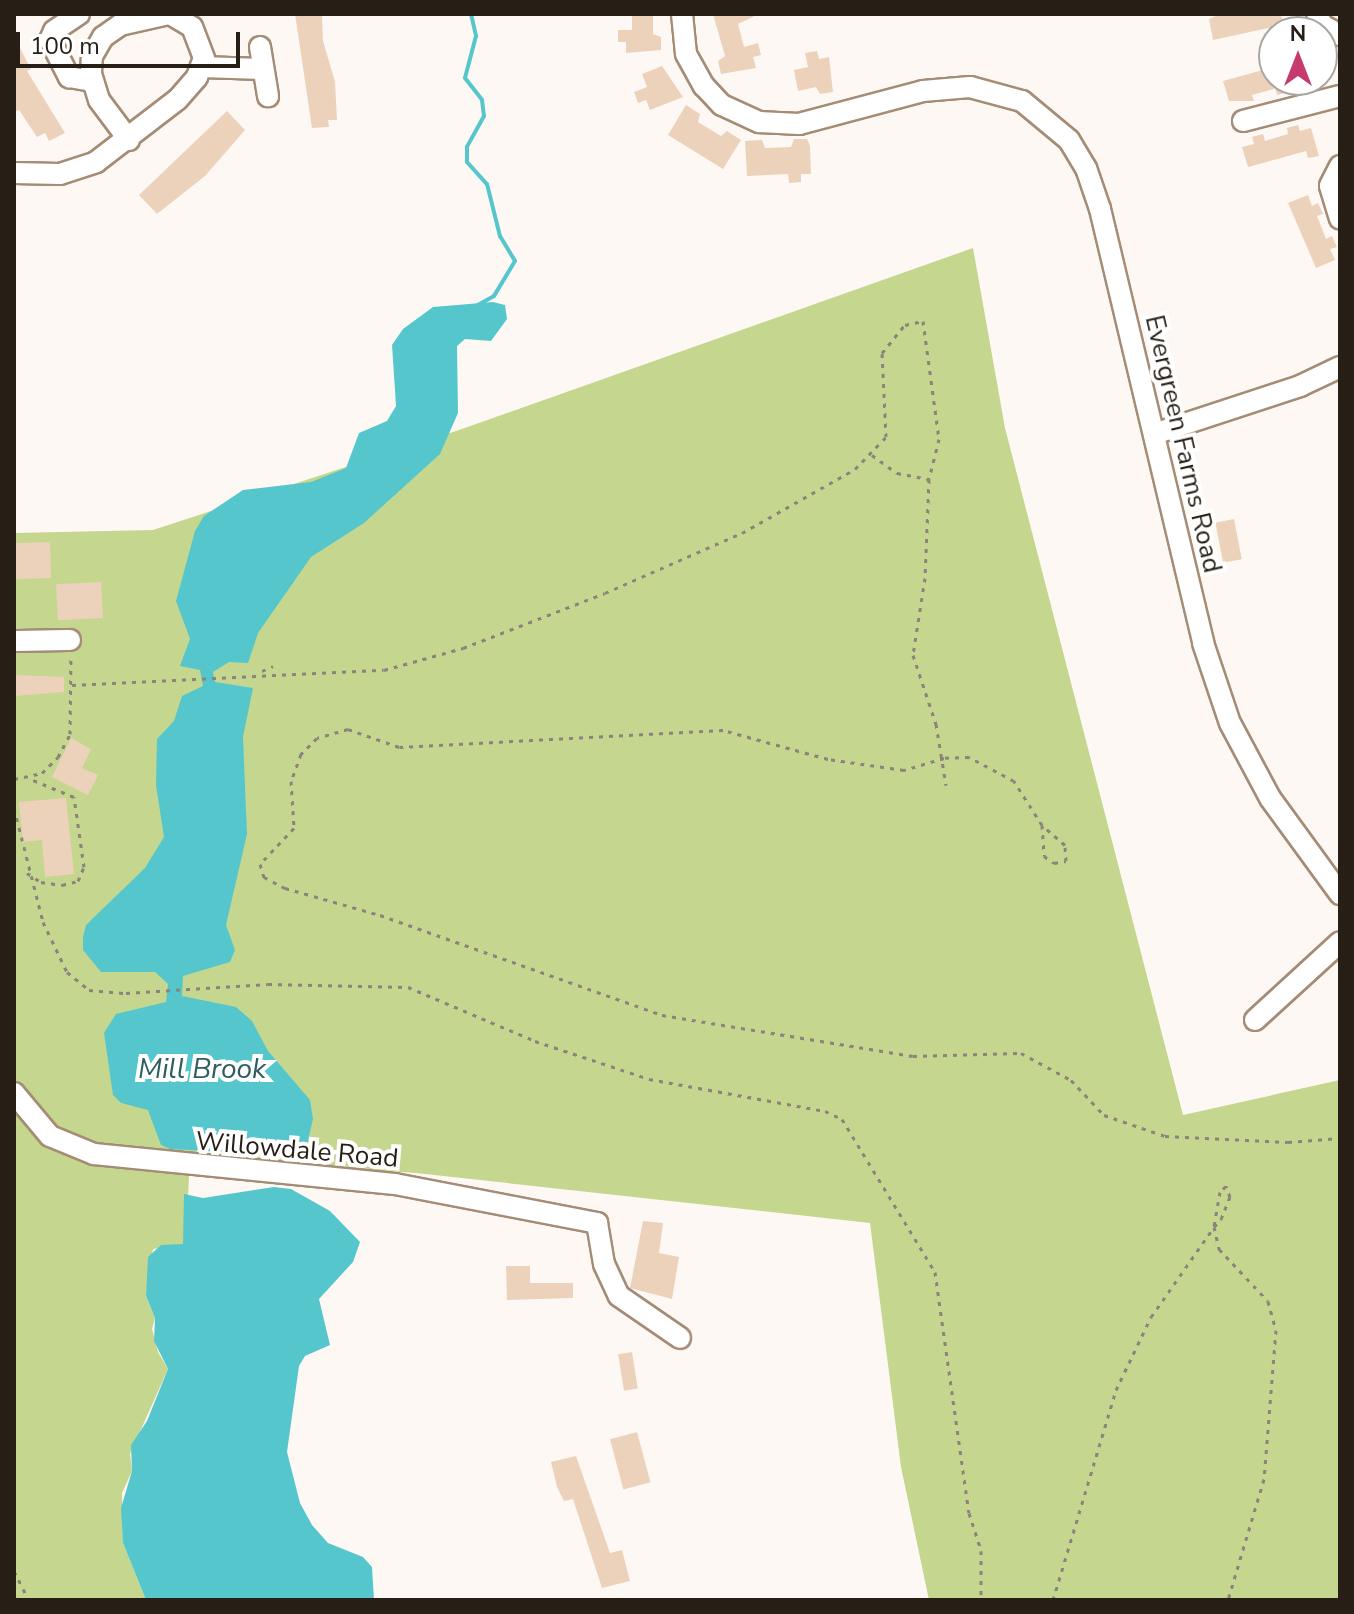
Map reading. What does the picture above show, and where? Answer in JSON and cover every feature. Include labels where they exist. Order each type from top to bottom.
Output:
[{"type":"street","points":[[79,14],[54,31],[50,40],[69,77],[92,81]]},
{"type":"street","points":[[14,173],[71,172],[129,140],[190,87],[201,67],[198,35],[169,14],[112,20],[95,48],[92,81],[99,100],[129,140]]},
{"type":"street","name":"Evergreen Farms Road","points":[[682,14],[686,54],[704,86],[722,105],[759,122],[799,124],[923,91],[970,87],[1010,95],[1047,118],[1078,153],[1100,209],[1203,643],[1230,723],[1270,798],[1340,894]]},
{"type":"street","points":[[1317,14],[1322,25],[1340,35]]},
{"type":"street","points":[[260,47],[268,96]]},
{"type":"street","points":[[201,67],[262,69]]},
{"type":"street","points":[[1243,121],[1340,96]]},
{"type":"street","points":[[1340,166],[1330,186],[1340,219]]},
{"type":"street","points":[[1154,434],[1300,386],[1340,367]]},
{"type":"street","points":[[14,641],[70,640]]},
{"type":"street","points":[[1255,1020],[1340,942]]},
{"type":"street","name":"Willowdale Road","points":[[14,1093],[50,1136],[94,1154],[395,1184],[597,1223],[604,1264],[619,1296],[680,1338]]},
{"type":"path","points":[[72,685],[198,679],[259,672],[350,674],[407,665],[463,648],[742,533],[813,497],[882,447],[887,426],[879,362],[905,325],[923,321],[939,431],[929,479],[925,578],[913,655],[944,758],[946,785]]},
{"type":"path","points":[[872,455],[897,473],[929,479]]},
{"type":"path","points":[[28,778],[54,761],[70,734],[70,640]]},
{"type":"path","points":[[259,672],[273,666]]},
{"type":"path","points":[[1042,825],[1044,856],[1054,863],[1066,861],[1065,845],[1042,825],[1009,778],[977,759],[944,758],[909,770],[878,769],[723,730],[399,747],[340,729],[317,738],[301,754],[291,781],[294,828],[264,854],[260,869],[268,880],[285,888],[380,915],[662,1015],[913,1056],[1021,1053],[1071,1080],[1110,1119],[1165,1136],[1288,1142],[1340,1138]]},
{"type":"path","points":[[14,779],[28,778],[74,797],[84,867],[78,881],[62,885],[41,882],[27,873]]},
{"type":"path","points":[[14,808],[27,873],[56,951],[77,983],[105,993],[184,987],[363,984],[417,989],[535,1041],[649,1079],[836,1115],[854,1134],[935,1272],[968,1504],[981,1551],[981,1600]]},
{"type":"path","points":[[1053,1600],[1124,1369],[1151,1317],[1214,1227],[1229,1202],[1229,1186],[1220,1192],[1214,1227],[1219,1249],[1268,1301],[1276,1321],[1264,1479],[1228,1600]]},
{"type":"path","points":[[14,1571],[29,1600]]},
{"type":"green space","points":[[973,248],[1005,428],[1183,1115],[1340,1080],[1340,1600],[929,1600],[901,1467],[870,1223],[416,1173],[190,1158],[186,1236],[183,1244],[153,1249],[146,1296],[155,1318],[152,1329],[158,1352],[168,1369],[130,1454],[132,1471],[122,1493],[123,1543],[146,1600],[14,1600],[14,533],[153,530],[459,430]]},
{"type":"water","name":"Mill Brook","points":[[493,302],[505,305],[507,319],[491,341],[465,339],[457,346],[458,413],[440,454],[364,523],[311,557],[258,633],[248,663],[229,662],[213,672],[215,682],[253,688],[243,737],[247,834],[226,925],[235,950],[230,962],[183,976],[182,996],[236,1007],[252,1021],[268,1051],[310,1100],[313,1119],[307,1145],[297,1156],[170,1149],[161,1145],[148,1110],[121,1103],[113,1095],[104,1033],[116,1014],[166,1002],[168,984],[155,972],[101,972],[83,950],[83,937],[86,925],[145,868],[164,837],[156,785],[157,739],[174,721],[182,696],[203,686],[200,670],[180,666],[190,639],[176,601],[195,531],[204,516],[243,490],[311,482],[346,468],[359,433],[387,421],[396,406],[392,345],[403,329],[433,307]]},
{"type":"water","points":[[274,1187],[291,1189],[330,1211],[360,1242],[353,1262],[319,1299],[330,1345],[305,1356],[299,1366],[287,1452],[300,1503],[312,1525],[328,1543],[363,1557],[372,1567],[374,1600],[146,1600],[123,1543],[121,1508],[132,1471],[131,1445],[147,1421],[168,1369],[154,1341],[155,1318],[146,1296],[148,1257],[161,1245],[183,1244],[184,1194],[203,1198]]},
{"type":"building","points":[[295,14],[322,14],[323,41],[335,82],[337,120],[328,120],[329,127],[312,128]]},
{"type":"building","points":[[632,14],[653,14],[653,34],[661,37],[661,50],[626,53],[626,42],[618,42],[618,30],[632,30]]},
{"type":"building","points":[[713,14],[759,14],[738,24],[744,47],[758,43],[761,55],[753,57],[756,68],[721,74],[718,61],[725,56]]},
{"type":"building","points":[[1220,14],[1281,16],[1258,16],[1258,30],[1213,40],[1209,19]]},
{"type":"building","points":[[14,37],[31,69],[27,71],[65,133],[49,141],[45,133],[37,137],[19,110],[14,112]]},
{"type":"building","points":[[817,51],[819,59],[829,57],[833,92],[820,94],[816,87],[798,91],[794,70],[808,67],[805,53]]},
{"type":"building","points":[[662,66],[683,97],[650,110],[646,100],[638,103],[634,92],[647,87],[642,74]]},
{"type":"building","points":[[1258,71],[1258,93],[1252,95],[1254,101],[1229,101],[1223,81]]},
{"type":"building","points":[[686,105],[700,114],[698,122],[721,136],[727,131],[741,140],[723,169],[668,135]]},
{"type":"building","points":[[227,111],[245,130],[205,176],[157,214],[139,195]]},
{"type":"building","points":[[1298,125],[1300,131],[1311,128],[1319,156],[1308,158],[1306,151],[1248,167],[1242,147],[1254,144],[1252,137],[1263,134],[1265,141],[1288,134],[1287,128]]},
{"type":"building","points":[[794,139],[807,139],[810,146],[811,174],[801,174],[801,182],[789,183],[788,174],[747,176],[745,141],[762,140],[765,148],[791,147]]},
{"type":"building","points":[[1308,195],[1312,206],[1318,203],[1323,214],[1317,216],[1326,239],[1332,236],[1337,247],[1330,249],[1335,260],[1316,268],[1288,203]]},
{"type":"building","points":[[1234,519],[1242,559],[1223,563],[1215,523]]},
{"type":"building","points":[[50,542],[51,578],[15,579],[14,543]]},
{"type":"building","points":[[101,582],[103,618],[58,620],[56,584]]},
{"type":"building","points":[[14,675],[64,677],[64,692],[14,696]]},
{"type":"building","points":[[71,738],[91,749],[82,768],[98,775],[88,795],[52,777]]},
{"type":"building","points":[[66,798],[74,874],[45,877],[42,840],[23,842],[19,802]]},
{"type":"building","points":[[643,1221],[663,1223],[659,1253],[679,1257],[672,1299],[630,1288]]},
{"type":"building","points":[[506,1266],[530,1266],[530,1283],[573,1283],[573,1298],[507,1300]]},
{"type":"building","points":[[632,1352],[638,1389],[624,1391],[618,1354]]},
{"type":"building","points":[[637,1432],[650,1482],[623,1489],[610,1439]]},
{"type":"building","points":[[576,1456],[610,1553],[622,1550],[630,1581],[602,1588],[573,1499],[564,1501],[557,1487],[551,1462]]},
{"type":"waterway","name":"Mill Brook","points":[[471,14],[476,36],[465,78],[482,100],[484,116],[467,147],[467,162],[487,184],[500,236],[515,261],[494,296],[476,306]]}]
